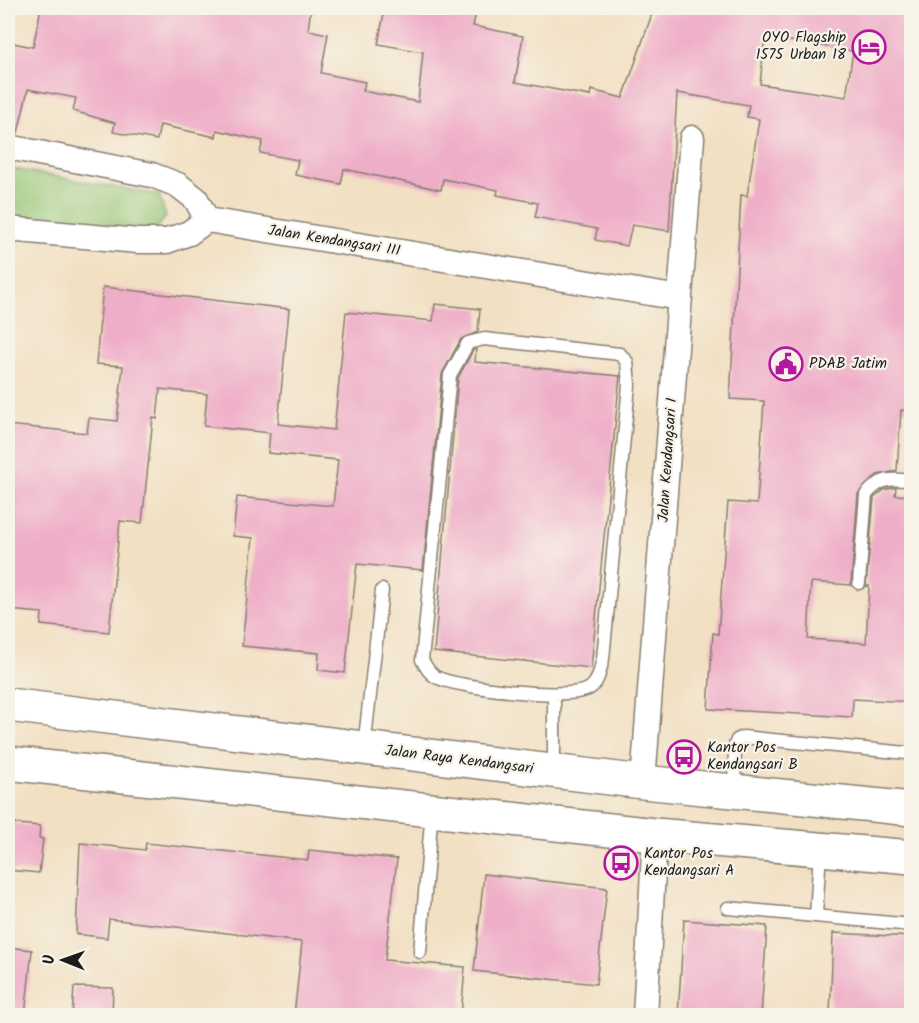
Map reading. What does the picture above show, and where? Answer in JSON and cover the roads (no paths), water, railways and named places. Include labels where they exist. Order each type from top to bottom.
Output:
[{"type":"main road","name":"Jalan Raya Kendangsari","points":[[8,705],[643,782],[912,809]]},
{"type":"main road","points":[[8,763],[655,835],[912,857]]},
{"type":"street","name":"Jalan Kendangsari I","points":[[643,782],[692,138]]},
{"type":"street","points":[[8,147],[152,175],[178,185],[196,199],[207,220],[189,233],[167,241],[138,241],[8,229]]},
{"type":"street","name":"Jalan Kendangsari III","points":[[207,220],[680,298]]},
{"type":"street","points":[[645,1016],[655,835]]},
{"type":"lane","points":[[484,339],[620,354],[627,362],[629,385],[603,659],[597,681],[591,688],[580,693],[554,695],[446,681],[427,669],[423,660],[450,375],[468,343],[484,339]]},
{"type":"lane","points":[[859,583],[866,495],[875,484],[888,478],[912,481]]},
{"type":"lane","points":[[364,748],[382,590]]},
{"type":"lane","points":[[554,695],[554,771]]},
{"type":"lane","points":[[734,791],[735,746],[737,740],[743,737],[907,753]]},
{"type":"lane","points":[[420,952],[432,810]]},
{"type":"lane","points":[[816,916],[820,849]]},
{"type":"lane","points":[[728,908],[912,925]]},
{"type":"place","name":"OYO Flagship 1575 Urban 18","points":[[869,47]]},
{"type":"place","name":"PDAB Jatim","points":[[786,364]]},
{"type":"place","name":"Kantor Pos Kendangsari B","points":[[684,757]]},
{"type":"place","name":"Kantor Pos Kendangsari A","points":[[621,863]]}]
